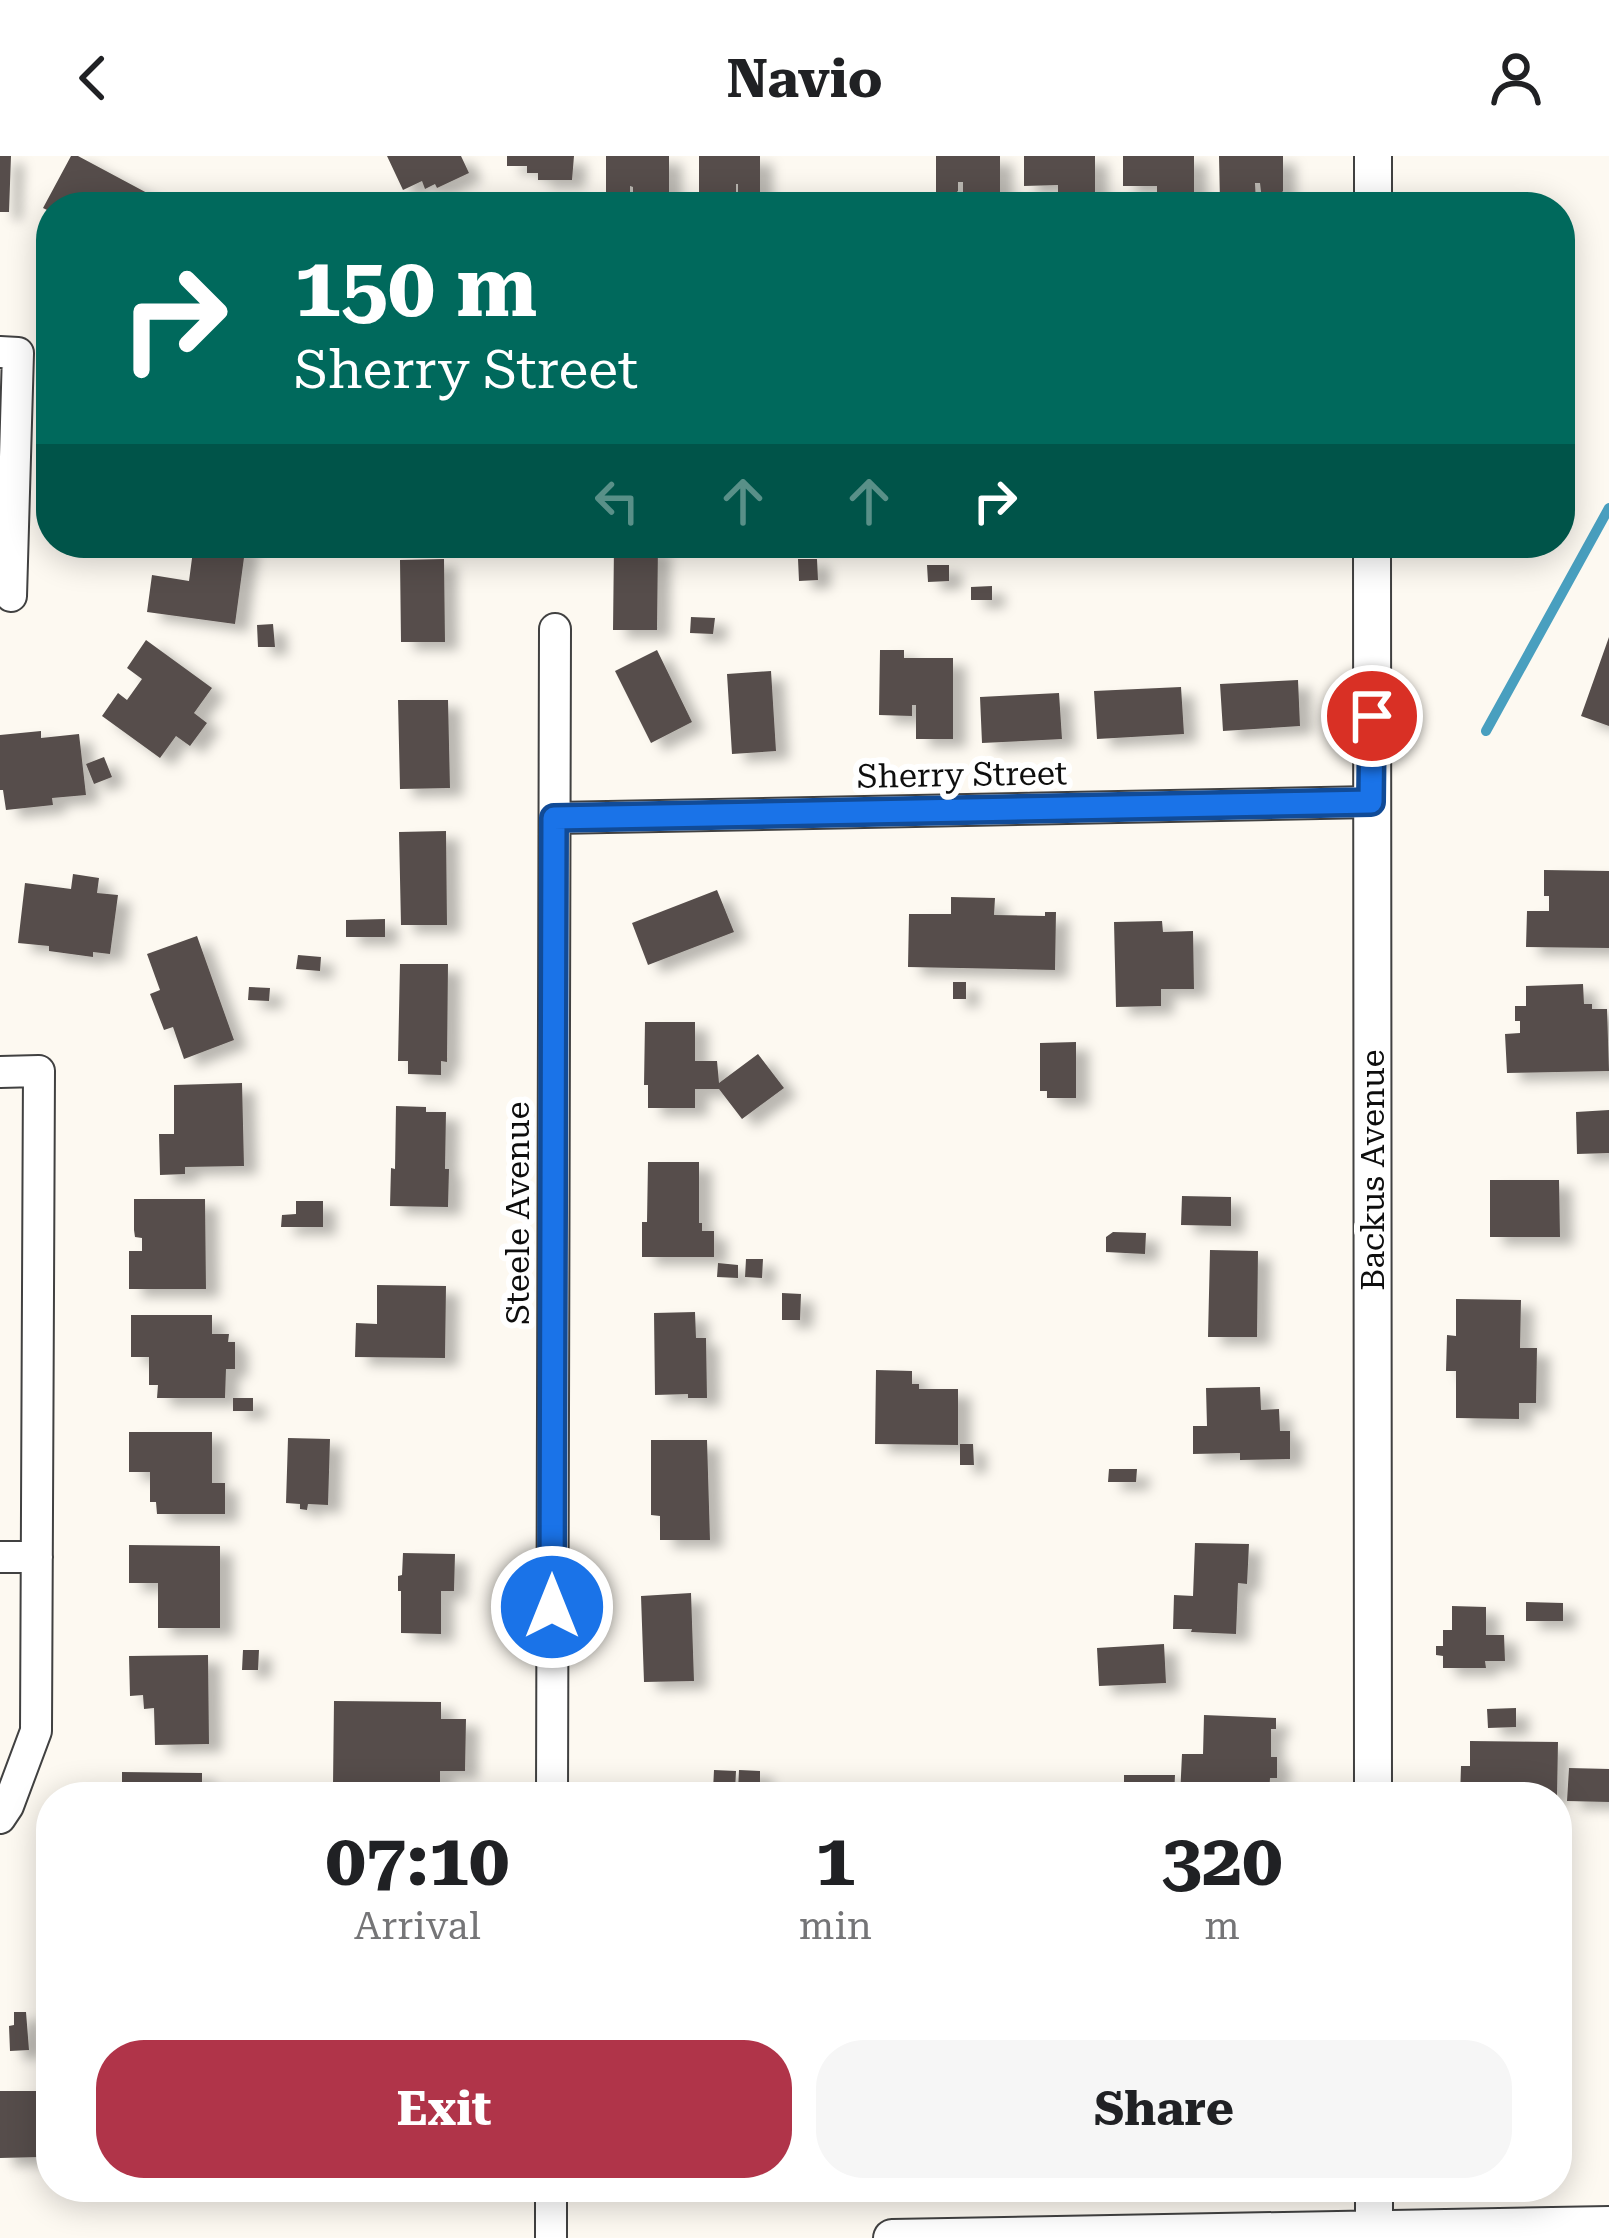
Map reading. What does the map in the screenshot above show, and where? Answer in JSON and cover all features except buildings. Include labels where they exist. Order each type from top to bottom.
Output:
[{"type":"street","points":[[1373,156],[1373,192]]},
{"type":"street","points":[[9,352],[11,596]]},
{"type":"street","name":"Backus Avenue","points":[[1372,558],[1373,1782]]},
{"type":"street","name":"Steele Avenue","points":[[552,1782],[555,629]]},
{"type":"street","name":"Sherry Street","points":[[554,818],[1371,802]]},
{"type":"street","points":[[0,1072],[39,1072],[36,1731],[0,1818]]},
{"type":"street","points":[[0,1557],[37,1557]]},
{"type":"street","points":[[550,2238],[551,2202]]},
{"type":"street","points":[[1374,2202],[1374,2233]]},
{"type":"street","points":[[892,2238],[1374,2233],[1609,2225]]},
{"type":"waterway","points":[[1486,731],[1609,508]]},
{"type":"route","points":[[552,1607],[554,818],[1371,802],[1372,716]]}]
